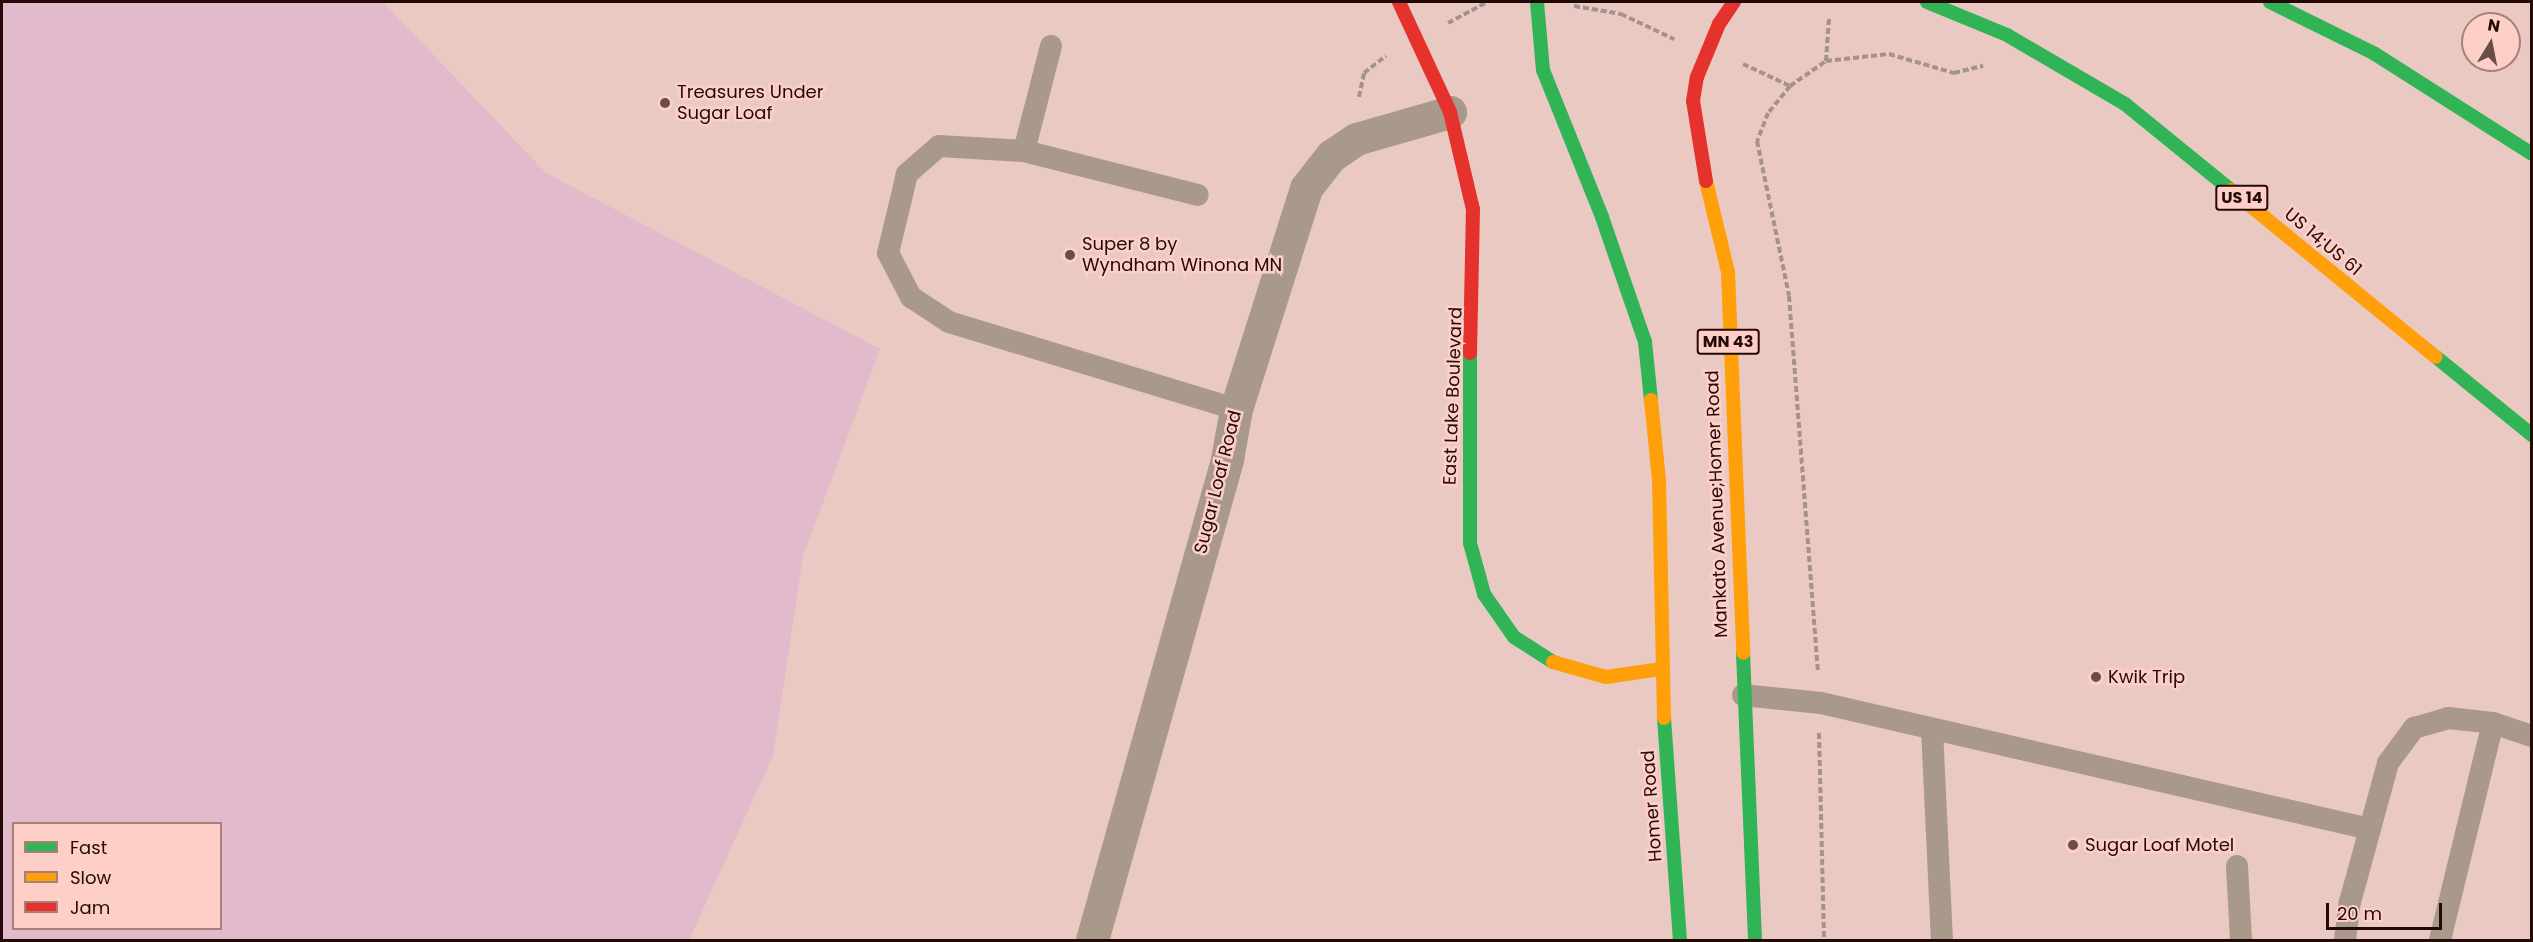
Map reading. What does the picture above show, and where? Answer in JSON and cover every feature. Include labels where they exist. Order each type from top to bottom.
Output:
[{"type":"main road","name":"East Lake Boulevard","points":[[1399,2],[1450,112],[1473,209],[1468,485],[1470,543],[1484,594],[1514,637],[1555,664],[1606,677],[1661,669]]},
{"type":"main road","points":[[1537,2],[1543,70],[1605,228],[1645,342],[1659,480],[1661,669]]},
{"type":"main road","name":"Mankato Avenue;Homer Road","points":[[1734,2],[1719,24],[1700,68],[1693,101],[1700,156],[1728,272],[1743,695]]},
{"type":"main road","name":"US 14;US 61","points":[[1927,2],[2017,41],[2125,104],[2532,435]]},
{"type":"main road","points":[[2270,2],[2375,54],[2532,154]]},
{"type":"main road","name":"Homer Road","points":[[1661,669],[1680,940]]},
{"type":"main road","name":"MN 43","points":[[1743,695],[1755,940]]},
{"type":"street","name":"Sugar Loaf Road","points":[[1092,940],[1227,459],[1236,410],[1306,188],[1331,156],[1356,139],[1450,112]]},
{"type":"lane","points":[[1024,151],[1051,46]]},
{"type":"lane","points":[[1198,195],[1024,151],[939,146],[907,174],[888,253],[911,297],[949,322],[1236,410]]},
{"type":"lane","points":[[1743,695],[1821,703],[2370,830]]},
{"type":"lane","points":[[2345,940],[2350,902],[2388,763],[2414,728],[2448,718],[2493,723],[2532,736]]},
{"type":"lane","points":[[2440,940],[2493,723]]},
{"type":"lane","points":[[1932,729],[1942,940]]},
{"type":"lane","points":[[2237,866],[2241,940]]},
{"type":"path","points":[[1448,23],[1487,2]]},
{"type":"path","points":[[1570,5],[1621,14],[1674,39]]},
{"type":"path","points":[[1826,61],[1829,18]]},
{"type":"path","points":[[1824,940],[1818,756],[1821,703],[1789,296],[1757,141],[1768,113],[1790,86],[1826,61],[1889,54],[1954,73],[1975,67]]},
{"type":"path","points":[[1359,97],[1364,74],[1383,58]]},
{"type":"path","points":[[1743,64],[1790,86]]},
{"type":"shaded area","points":[[2,2],[383,2],[546,173],[880,349],[803,556],[773,756],[689,940],[2,940]]},
{"type":"traffic: fast","points":[[1537,2],[1543,70],[1602,217],[1645,342],[1651,400]]},
{"type":"traffic: fast","points":[[1927,2],[2007,35],[2125,104],[2231,190]]},
{"type":"traffic: fast","points":[[2270,2],[2375,54],[2532,154]]},
{"type":"traffic: fast","points":[[1470,353],[1470,543],[1484,594],[1514,637],[1553,662]]},
{"type":"traffic: fast","points":[[2436,357],[2532,435]]},
{"type":"traffic: fast","points":[[1743,653],[1755,940]]},
{"type":"traffic: fast","points":[[1664,718],[1680,940]]},
{"type":"traffic: slow","points":[[1706,181],[1728,272],[1743,653]]},
{"type":"traffic: slow","points":[[2231,190],[2436,357]]},
{"type":"traffic: slow","points":[[1651,400],[1659,480],[1664,718]]},
{"type":"traffic: slow","points":[[1553,662],[1606,677],[1661,669]]},
{"type":"traffic: jam","points":[[1399,2],[1450,112],[1473,209],[1470,353]]},
{"type":"traffic: jam","points":[[1706,181],[1693,101],[1697,77],[1719,24],[1734,2]]},
{"type":"place","name":"Treasures Under Sugar Loaf","points":[[665,103]]},
{"type":"place","name":"Super 8 by Wyndham Winona MN","points":[[1070,255]]},
{"type":"place","name":"Kwik Trip","points":[[2096,677]]},
{"type":"place","name":"Sugar Loaf Motel","points":[[2073,845]]}]
